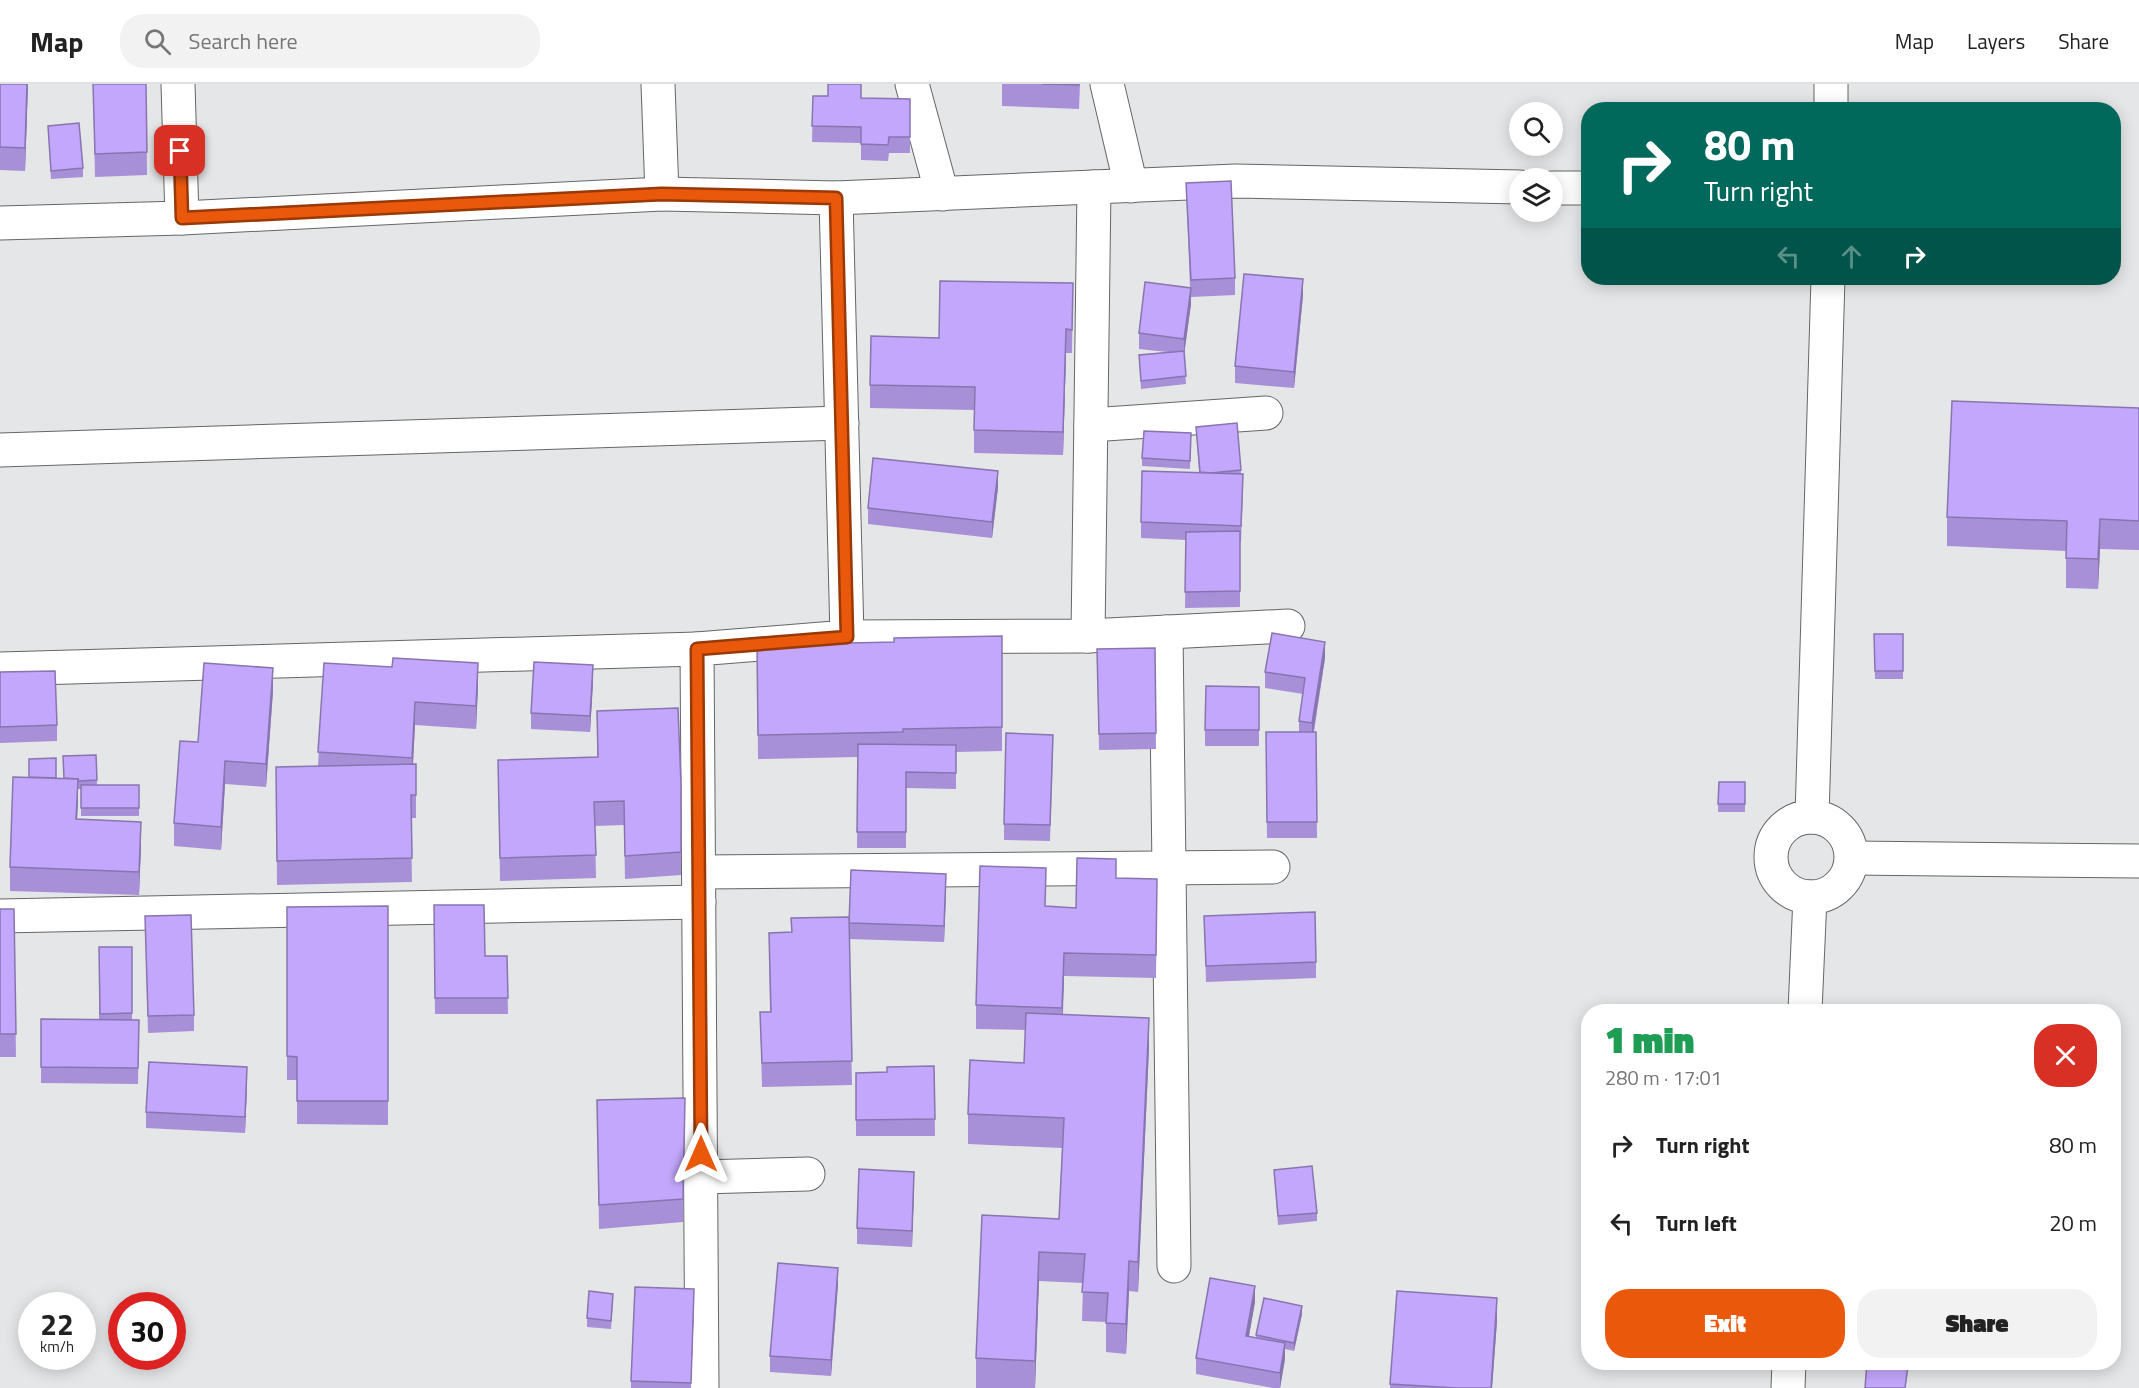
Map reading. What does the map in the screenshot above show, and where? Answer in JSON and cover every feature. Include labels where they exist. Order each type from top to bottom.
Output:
[{"type":"street","points":[[178,84],[182,218]]},
{"type":"street","points":[[658,84],[662,194]]},
{"type":"street","points":[[912,84],[942,194]]},
{"type":"street","points":[[1107,84],[1131,186]]},
{"type":"street","points":[[1831,84],[1831,102]]},
{"type":"street","points":[[0,223],[182,218],[662,194],[836,198],[1236,181],[1509,187]]},
{"type":"street","points":[[1088,636],[1094,187]]},
{"type":"street","points":[[1563,188],[1581,188]]},
{"type":"street","points":[[836,198],[847,637]]},
{"type":"street","points":[[1812,817],[1828,285]]},
{"type":"street","points":[[1091,425],[1266,413]]},
{"type":"street","points":[[0,450],[842,423]]},
{"type":"street","points":[[0,669],[697,649],[847,637],[1088,636],[1288,626]]},
{"type":"street","points":[[1166,632],[1174,1266]]},
{"type":"street","points":[[697,649],[702,1388]]},
{"type":"street","points":[[1812,817],[1828,820],[1841,829],[1849,842],[1852,858],[1847,876],[1836,889],[1828,894],[1810,897],[1793,893],[1779,882],[1771,856],[1772,847],[1780,831],[1795,820],[1812,817]]},
{"type":"street","points":[[1852,858],[2139,861]]},
{"type":"street","points":[[0,916],[1168,867],[1273,867]]},
{"type":"street","points":[[1805,1004],[1810,897]]},
{"type":"street","points":[[701,1176],[807,1174]]},
{"type":"street","points":[[1788,1388],[1789,1370]]},
{"type":"building","points":[[0,84],[27,84],[25,148],[0,147]]},
{"type":"building","points":[[93,84],[146,84],[147,152],[95,154]]},
{"type":"building","points":[[828,84],[861,84],[861,98],[910,99],[910,137],[889,137],[888,145],[861,144],[861,127],[812,126],[813,96],[828,96]]},
{"type":"building","points":[[79,123],[83,168],[51,171],[48,126]]},
{"type":"building","points":[[1231,181],[1235,278],[1191,280],[1186,183]]},
{"type":"building","points":[[1244,274],[1303,279],[1294,372],[1235,366]]},
{"type":"building","points":[[940,281],[1073,283],[1072,330],[1066,329],[1063,432],[974,430],[975,387],[870,385],[871,336],[939,338]]},
{"type":"building","points":[[1145,282],[1191,288],[1184,339],[1139,333]]},
{"type":"building","points":[[1184,351],[1186,376],[1141,381],[1139,355]]},
{"type":"building","points":[[1952,401],[2139,408],[2139,521],[2100,519],[2098,559],[2066,558],[2067,521],[1947,517]]},
{"type":"building","points":[[1237,423],[1241,470],[1200,472],[1196,427]]},
{"type":"building","points":[[1144,431],[1191,433],[1190,461],[1142,458]]},
{"type":"building","points":[[873,458],[998,471],[992,522],[868,508]]},
{"type":"building","points":[[1142,471],[1243,474],[1241,526],[1141,522]]},
{"type":"building","points":[[1240,531],[1240,591],[1185,592],[1186,532]]},
{"type":"building","points":[[1272,633],[1325,642],[1312,723],[1299,721],[1305,678],[1265,672]]},
{"type":"building","points":[[1874,634],[1903,634],[1903,671],[1875,671]]},
{"type":"building","points":[[1002,636],[1002,727],[758,735],[757,645],[894,642],[894,638]]},
{"type":"building","points":[[1155,648],[1156,733],[1099,734],[1097,649]]},
{"type":"building","points":[[393,658],[478,663],[476,706],[415,702],[412,758],[318,752],[324,663],[392,667]]},
{"type":"building","points":[[534,662],[593,665],[590,716],[531,713]]},
{"type":"building","points":[[204,663],[273,668],[266,764],[225,761],[221,827],[174,823],[180,741],[198,742]]},
{"type":"building","points":[[55,671],[57,725],[0,727],[0,672]]},
{"type":"building","points":[[1206,686],[1259,687],[1259,730],[1205,730]]},
{"type":"building","points":[[678,708],[681,852],[625,856],[624,801],[594,802],[596,855],[500,858],[498,760],[598,757],[597,711]]},
{"type":"building","points":[[1266,732],[1316,732],[1317,822],[1267,822]]},
{"type":"building","points":[[1006,733],[1053,735],[1050,825],[1004,824]]},
{"type":"building","points":[[858,744],[956,745],[956,773],[906,772],[906,832],[857,832]]},
{"type":"building","points":[[96,755],[97,780],[78,781],[78,779],[64,778],[63,756]]},
{"type":"building","points":[[56,758],[56,778],[29,777],[29,759]]},
{"type":"building","points":[[416,764],[416,795],[411,795],[412,858],[277,861],[276,767]]},
{"type":"building","points":[[13,777],[78,779],[76,819],[141,822],[139,872],[10,867]]},
{"type":"building","points":[[1719,782],[1745,782],[1745,804],[1718,804]]},
{"type":"building","points":[[81,785],[139,785],[139,808],[81,808]]},
{"type":"building","points":[[1077,858],[1116,859],[1116,878],[1157,879],[1156,955],[1064,953],[1062,1008],[976,1005],[980,866],[1046,868],[1045,906],[1076,908]]},
{"type":"building","points":[[851,870],[946,874],[944,926],[849,923]]},
{"type":"building","points":[[434,905],[484,905],[485,956],[507,956],[508,998],[435,998]]},
{"type":"building","points":[[388,906],[388,1101],[297,1101],[297,1057],[287,1056],[287,907]]},
{"type":"building","points":[[0,909],[14,909],[16,1034],[0,1034]]},
{"type":"building","points":[[1315,912],[1316,962],[1206,966],[1204,916]]},
{"type":"building","points":[[191,915],[194,1015],[148,1016],[145,916]]},
{"type":"building","points":[[849,917],[852,1061],[762,1063],[760,1012],[771,1012],[769,933],[792,932],[791,918]]},
{"type":"building","points":[[99,947],[132,947],[132,1013],[100,1014]]},
{"type":"building","points":[[1026,1013],[1149,1018],[1138,1262],[1129,1261],[1126,1324],[1106,1323],[1108,1293],[1082,1292],[1085,1254],[1039,1252],[1035,1361],[976,1358],[982,1215],[1059,1219],[1064,1118],[968,1114],[970,1060],[1024,1063]]},
{"type":"building","points":[[41,1019],[139,1020],[138,1068],[41,1067]]},
{"type":"building","points":[[149,1062],[247,1067],[245,1117],[146,1112]]},
{"type":"building","points":[[934,1066],[935,1119],[856,1120],[856,1073],[887,1072],[887,1067]]},
{"type":"building","points":[[685,1098],[683,1199],[599,1205],[597,1100]]},
{"type":"building","points":[[1312,1166],[1317,1213],[1278,1216],[1274,1170]]},
{"type":"building","points":[[859,1169],[914,1172],[912,1231],[857,1228]]},
{"type":"building","points":[[778,1263],[838,1268],[831,1360],[770,1356]]},
{"type":"building","points":[[1210,1278],[1255,1286],[1246,1336],[1285,1343],[1280,1373],[1196,1358]]},
{"type":"building","points":[[635,1287],[694,1289],[691,1383],[631,1381]]},
{"type":"building","points":[[589,1291],[613,1294],[611,1321],[587,1318]]},
{"type":"building","points":[[1397,1291],[1497,1298],[1491,1388],[1390,1384]]},
{"type":"building","points":[[1264,1298],[1302,1306],[1294,1343],[1256,1335]]},
{"type":"building","points":[[1866,1370],[1907,1370],[1905,1388],[1865,1388]]},
{"type":"route","points":[[180,151],[182,218],[662,194],[836,198],[847,637],[697,649],[701,1154]]}]
